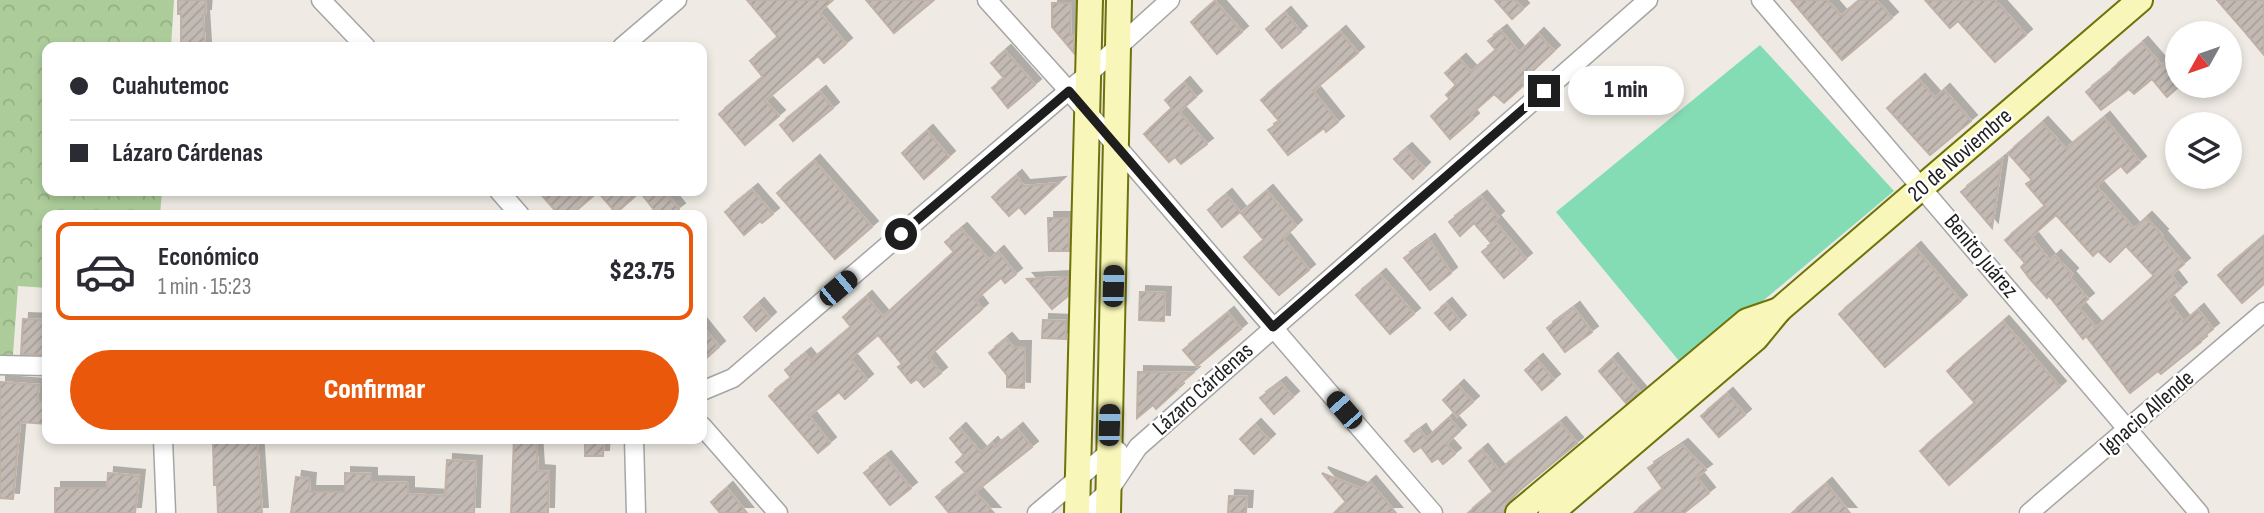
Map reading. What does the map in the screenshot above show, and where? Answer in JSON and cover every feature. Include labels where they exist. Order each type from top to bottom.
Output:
[{"type":"main road","points":[[1077,513],[1090,0]]},
{"type":"main road","points":[[1108,502],[1119,0]]},
{"type":"main road","name":"20 de Noviembre","points":[[1551,513],[1756,338],[1780,310],[2140,0]]},
{"type":"main road","name":"20 de Noviembre","points":[[1518,513],[1747,321],[1780,310]]},
{"type":"street","points":[[321,0],[361,42]]},
{"type":"street","points":[[628,42],[677,0]]},
{"type":"street","points":[[987,0],[1069,91],[1433,513]]},
{"type":"street","points":[[707,389],[733,378],[1069,91],[1170,0]]},
{"type":"street","name":"Lázaro Cárdenas","points":[[1084,513],[1108,502],[1138,447],[1648,0]]},
{"type":"street","name":"Benito Juárez","points":[[1761,0],[2199,513]]},
{"type":"street","points":[[503,196],[516,210]]},
{"type":"street","name":"Ignacio Allende","points":[[2029,513],[2264,312]]},
{"type":"street","points":[[0,365],[42,366]]},
{"type":"street","points":[[707,432],[778,513]]},
{"type":"street","points":[[163,444],[166,513]]},
{"type":"street","points":[[634,444],[636,513]]},
{"type":"street","name":"Lázaro Cárdenas","points":[[1037,513],[1108,453],[1138,447]]},
{"type":"green space","points":[[0,0],[174,0],[171,42],[42,42],[42,196],[162,196],[160,210],[42,210],[42,288],[18,286],[12,368],[0,368]]},
{"type":"green space","points":[[1760,45],[1894,191],[1684,367],[1556,212]]},
{"type":"building","points":[[178,0],[206,0],[203,15],[205,42],[181,42],[181,14],[178,14]]},
{"type":"building","points":[[747,0],[833,0],[819,12],[846,44],[824,63],[818,56],[765,101],[779,116],[745,145],[719,114],[763,77],[750,61],[778,37]]},
{"type":"building","points":[[866,0],[934,0],[894,33]]},
{"type":"building","points":[[1495,0],[1515,0],[1523,9],[1512,19]]},
{"type":"building","points":[[1791,0],[1827,0],[1841,16],[1860,0],[1876,0],[1892,18],[1842,60]]},
{"type":"building","points":[[1925,0],[1995,0],[2026,35],[1995,62],[1958,21],[1950,28]]},
{"type":"building","points":[[2217,0],[2264,0],[2264,55],[2242,29],[2242,21],[2235,21]]},
{"type":"building","points":[[1215,1],[1242,32],[1217,54],[1191,22]]},
{"type":"building","points":[[1052,3],[1071,3],[1070,35],[1074,35],[1074,53],[1052,27]]},
{"type":"building","points":[[1285,13],[1301,32],[1282,48],[1266,29]]},
{"type":"building","points":[[1501,31],[1519,53],[1538,34],[1554,51],[1521,82],[1524,85],[1504,103],[1494,94],[1470,115],[1473,119],[1450,139],[1431,116],[1450,99],[1446,95],[1456,85],[1445,73],[1460,60],[1471,72],[1496,50],[1488,41]]},
{"type":"building","points":[[1340,32],[1358,53],[1313,91],[1338,122],[1326,132],[1324,128],[1288,155],[1268,130],[1280,122],[1261,100]]},
{"type":"building","points":[[2142,43],[2162,66],[2165,63],[2165,95],[2152,79],[2134,94],[2129,89],[2101,110],[2086,92]]},
{"type":"building","points":[[1005,51],[1035,85],[1008,108],[992,88],[1004,78],[991,63]]},
{"type":"building","points":[[1919,80],[1935,98],[1944,90],[1971,121],[1930,155],[1887,108]]},
{"type":"building","points":[[1184,83],[1196,97],[1179,112],[1207,144],[1181,164],[1175,157],[1169,162],[1144,134],[1172,108],[1165,100]]},
{"type":"building","points":[[820,92],[833,108],[793,141],[780,125]]},
{"type":"building","points":[[2104,118],[2140,162],[2127,173],[2121,166],[2096,186],[2134,229],[2146,218],[2162,235],[2160,236],[2184,264],[2171,275],[2181,288],[2167,300],[2184,322],[2198,310],[2213,329],[2161,374],[2158,371],[2130,393],[2086,336],[2083,339],[2049,296],[2047,298],[2030,279],[2021,267],[2025,263],[2005,240],[2045,206],[2026,184],[2032,180],[2008,153],[2042,123],[2066,149]],"holes":[[[2056,215],[2093,256],[2098,251],[2110,262],[2126,246],[2154,276],[2096,328],[2078,307],[2088,299],[2069,277],[2072,274],[2055,256],[2050,261],[2031,237]]]},
{"type":"building","points":[[927,131],[949,157],[924,179],[902,153]]},
{"type":"building","points":[[1406,149],[1424,168],[1413,179],[1394,159]]},
{"type":"building","points":[[2002,159],[1995,208],[1992,228],[1961,192]]},
{"type":"building","points":[[814,161],[872,227],[835,259],[777,193]]},
{"type":"building","points":[[1016,176],[1024,186],[1059,183],[1025,214],[1019,207],[1009,216],[992,197]]},
{"type":"building","points":[[752,190],[773,214],[744,235],[725,212]]},
{"type":"building","points":[[1267,191],[1296,226],[1283,238],[1309,270],[1279,295],[1244,257],[1264,240],[1241,213]]},
{"type":"building","points":[[1226,195],[1240,212],[1222,227],[1208,210]]},
{"type":"building","points":[[542,196],[593,196],[577,210],[555,210]]},
{"type":"building","points":[[601,196],[635,196],[619,210],[613,210]]},
{"type":"building","points":[[643,196],[668,196],[679,209],[678,210],[654,210]]},
{"type":"building","points":[[1481,197],[1498,217],[1494,221],[1526,259],[1504,278],[1482,252],[1492,244],[1474,223],[1460,236],[1449,222]]},
{"type":"building","points":[[1048,218],[1069,218],[1069,251],[1049,251]]},
{"type":"building","points":[[961,229],[989,260],[998,252],[1016,274],[1005,283],[1001,278],[975,300],[982,309],[928,357],[941,373],[924,387],[917,379],[911,383],[898,367],[902,364],[878,335],[850,359],[867,380],[845,399],[839,392],[809,416],[830,443],[818,453],[769,396],[791,378],[785,370],[805,354],[811,361],[851,327],[843,317],[866,297],[883,317],[954,252],[945,242]]},
{"type":"building","points":[[2264,236],[2264,284],[2242,303],[2218,275]]},
{"type":"building","points":[[1429,240],[1451,273],[1430,290],[1404,258]]},
{"type":"building","points":[[1915,248],[1961,301],[1885,367],[1839,314]]},
{"type":"building","points":[[1380,275],[1414,314],[1390,334],[1356,295]]},
{"type":"building","points":[[1068,277],[1068,296],[1052,309],[1027,279]]},
{"type":"building","points":[[1140,292],[1165,293],[1164,321],[1139,320]]},
{"type":"building","points":[[758,304],[770,318],[756,331],[744,317]]},
{"type":"building","points":[[1446,304],[1460,321],[1450,330],[1435,313]]},
{"type":"building","points":[[1574,308],[1592,332],[1565,352],[1547,328]]},
{"type":"building","points":[[1228,313],[1241,329],[1197,366],[1183,350]]},
{"type":"building","points":[[23,319],[42,320],[42,355],[21,354]]},
{"type":"building","points":[[1043,320],[1066,321],[1066,339],[1042,338]]},
{"type":"building","points":[[2003,322],[2060,387],[1949,485],[1920,451],[1975,403],[1947,371]]},
{"type":"building","points":[[707,332],[719,347],[707,358]]},
{"type":"building","points":[[1006,339],[1013,347],[1025,347],[1024,388],[1007,387],[1007,375],[989,353]]},
{"type":"building","points":[[1612,359],[1640,392],[1626,403],[1599,371]]},
{"type":"building","points":[[1537,360],[1554,380],[1542,390],[1525,370]]},
{"type":"building","points":[[1138,372],[1193,373],[1156,409],[1153,405],[1137,418]]},
{"type":"building","points":[[0,382],[39,385],[37,402],[42,402],[42,424],[20,422],[13,499],[0,498]]},
{"type":"building","points":[[1280,383],[1293,397],[1274,414],[1260,398]]},
{"type":"building","points":[[1458,386],[1473,402],[1457,416],[1443,400]]},
{"type":"building","points":[[1727,394],[1745,415],[1719,437],[1701,416]]},
{"type":"building","points":[[1449,418],[1460,431],[1446,444],[1455,454],[1443,464],[1438,458],[1432,462],[1421,447],[1414,452],[1405,441],[1420,430],[1426,439]]},
{"type":"building","points":[[1560,423],[1577,443],[1520,490],[1508,502],[1503,513],[1468,513],[1493,492],[1469,461],[1482,450],[1499,471]]},
{"type":"building","points":[[1255,425],[1269,440],[1254,454],[1240,439]]},
{"type":"building","points":[[960,429],[981,453],[992,443],[995,447],[1017,429],[1032,447],[975,492],[994,513],[949,513],[936,497],[966,473],[956,462],[964,455],[950,438]]},
{"type":"building","points":[[213,444],[257,444],[262,513],[218,513],[217,485],[214,485]]},
{"type":"building","points":[[514,444],[536,444],[538,471],[549,472],[548,513],[511,513]]},
{"type":"building","points":[[585,444],[604,444],[603,456],[585,456]]},
{"type":"building","points":[[1682,445],[1706,470],[1696,477],[1709,493],[1684,513],[1634,513],[1663,489],[1648,468]]},
{"type":"building","points":[[885,457],[911,488],[890,505],[864,473]]},
{"type":"building","points":[[447,460],[476,462],[474,513],[291,513],[296,477],[310,479],[309,492],[345,492],[345,473],[371,474],[371,482],[408,483],[408,494],[445,496]]},
{"type":"building","points":[[108,473],[139,476],[135,513],[55,513],[55,488],[107,488]]},
{"type":"building","points":[[1322,473],[1362,489],[1370,482],[1396,513],[1334,513],[1346,502]]},
{"type":"building","points":[[1826,484],[1850,513],[1792,513]]},
{"type":"building","points":[[727,488],[747,513],[720,513],[711,502]]},
{"type":"building","points":[[1229,496],[1247,497],[1246,513],[1228,513]]},
{"type":"route","points":[[901,234],[1069,91],[1273,327],[1544,91]]}]
